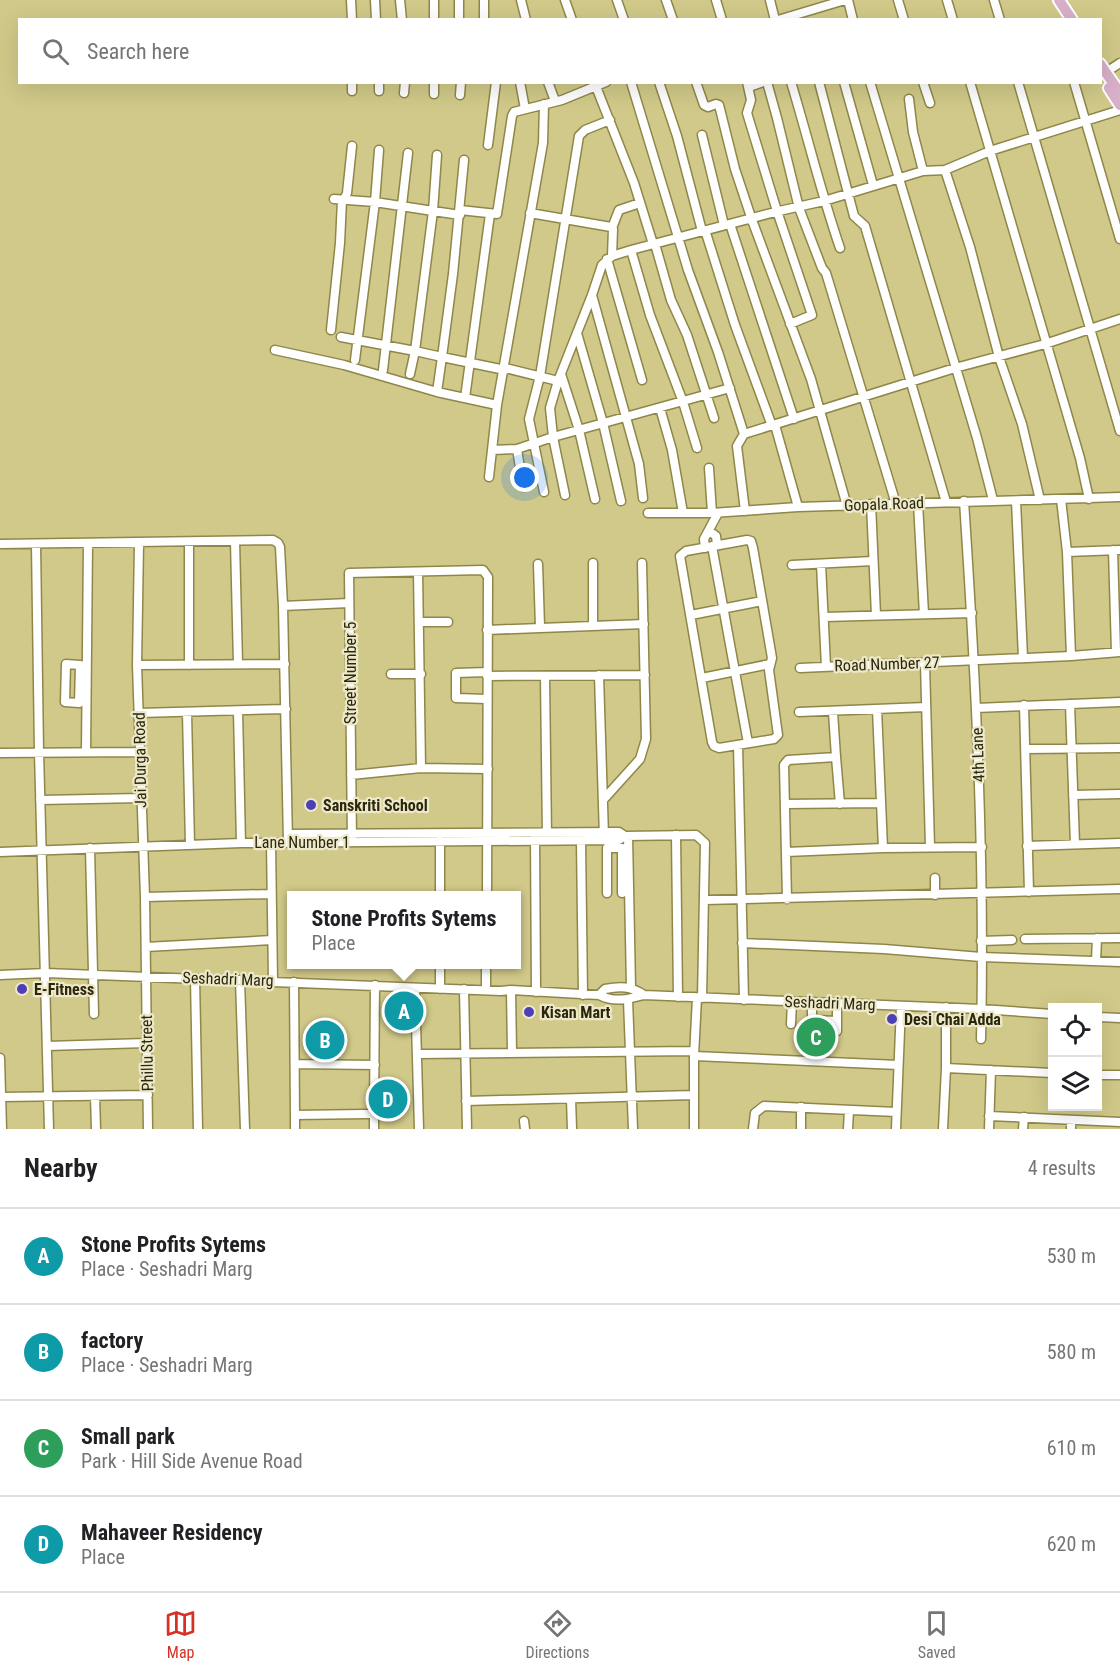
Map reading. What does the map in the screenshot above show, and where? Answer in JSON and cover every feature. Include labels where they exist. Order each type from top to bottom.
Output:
[{"type":"main road","points":[[1052,0],[1064,18]]},
{"type":"main road","points":[[1059,0],[1071,18]]},
{"type":"main road","points":[[1102,70],[1120,93]]},
{"type":"main road","points":[[1102,70],[1120,105]]},
{"type":"street","points":[[351,0],[352,18]]},
{"type":"street","points":[[375,0],[376,18]]},
{"type":"street","points":[[400,0],[402,18]]},
{"type":"street","points":[[434,0],[434,18]]},
{"type":"street","points":[[459,0],[459,18]]},
{"type":"street","points":[[484,0],[484,18]]},
{"type":"street","points":[[521,0],[526,18]]},
{"type":"street","points":[[565,0],[571,18]]},
{"type":"street","points":[[617,0],[623,18]]},
{"type":"street","points":[[666,0],[672,18]]},
{"type":"street","points":[[716,0],[721,18]]},
{"type":"street","points":[[770,0],[775,18]]},
{"type":"street","points":[[802,16],[825,3],[846,0],[852,18]]},
{"type":"street","points":[[898,0],[903,18]]},
{"type":"street","points":[[947,0],[952,18]]},
{"type":"street","points":[[994,0],[999,18]]},
{"type":"street","points":[[1102,70],[1120,63]]},
{"type":"street","points":[[404,93],[405,84]]},
{"type":"street","points":[[434,84],[434,94]]},
{"type":"street","points":[[460,95],[461,84]]},
{"type":"street","points":[[488,145],[496,84]]},
{"type":"street","points":[[520,84],[525,109]]},
{"type":"street","points":[[549,84],[555,101]]},
{"type":"street","points":[[632,84],[678,238],[744,434]]},
{"type":"street","points":[[660,84],[677,136],[703,231],[735,324],[774,425],[798,507]]},
{"type":"street","points":[[697,84],[704,105],[708,107],[719,105],[735,169],[752,220],[811,379],[847,506]]},
{"type":"street","points":[[766,84],[799,208],[826,273],[896,504]]},
{"type":"street","points":[[792,84],[812,149],[824,201],[840,248]]},
{"type":"street","points":[[820,84],[854,216],[865,226],[946,502]]},
{"type":"street","points":[[845,84],[873,185]]},
{"type":"street","points":[[871,84],[977,438],[993,500]]},
{"type":"street","points":[[924,84],[930,103]]},
{"type":"street","points":[[971,84],[1080,458],[1089,499]]},
{"type":"street","points":[[1019,84],[1120,431]]},
{"type":"street","points":[[1075,84],[1120,239]]},
{"type":"street","points":[[340,200],[375,202],[432,212],[497,214],[513,113],[555,101],[596,85],[640,203],[671,300],[687,335],[714,418]]},
{"type":"street","points":[[748,85],[751,103],[747,113],[812,315],[789,324]]},
{"type":"street","points":[[909,99],[913,132],[923,171]]},
{"type":"street","points":[[489,477],[497,405],[543,143],[544,104]]},
{"type":"street","points":[[565,495],[553,437],[550,408],[559,377],[602,265],[609,258],[703,231],[799,208],[923,171],[945,170],[990,152],[1120,110]]},
{"type":"street","points":[[544,492],[529,419],[540,376],[579,136],[585,130],[610,120]]},
{"type":"street","points":[[702,135],[727,225],[794,419]]},
{"type":"street","points":[[331,330],[340,243],[340,200],[347,193],[352,146]]},
{"type":"street","points":[[355,360],[375,202],[379,150]]},
{"type":"street","points":[[383,370],[408,153]]},
{"type":"street","points":[[410,374],[415,351],[432,212],[436,155]]},
{"type":"street","points":[[437,392],[460,213],[464,159]]},
{"type":"street","points":[[945,170],[970,247],[999,357],[1022,424],[1040,500]]},
{"type":"street","points":[[640,203],[619,210],[612,228],[609,258],[642,380]]},
{"type":"street","points":[[530,213],[612,228]]},
{"type":"street","points":[[465,398],[490,214]]},
{"type":"street","points":[[631,250],[650,315],[683,402],[697,448]]},
{"type":"street","points":[[592,295],[639,464],[643,498]]},
{"type":"street","points":[[745,512],[737,446],[744,434],[955,368],[1045,344],[1120,319]]},
{"type":"street","points":[[577,333],[603,423],[621,501]]},
{"type":"street","points":[[341,337],[540,376],[559,377]]},
{"type":"street","points":[[275,350],[344,365],[437,392],[497,405]]},
{"type":"street","points":[[559,377],[579,430],[595,499]]},
{"type":"street","points":[[492,450],[517,449],[730,388]]},
{"type":"street","points":[[660,408],[672,450],[683,513]]},
{"type":"street","points":[[517,449],[523,487]]},
{"type":"street","points":[[708,468],[715,513],[709,531],[716,537],[712,546],[748,743]]},
{"type":"street","name":"Gopala Road","points":[[648,513],[745,512],[872,504],[1120,497]]},
{"type":"street","points":[[1061,499],[1067,552],[1071,656]]},
{"type":"street","name":"4th Lane","points":[[964,501],[972,613],[982,847],[981,1040]]},
{"type":"street","points":[[1016,501],[1023,658]]},
{"type":"street","points":[[918,503],[924,614]]},
{"type":"street","points":[[872,504],[876,615]]},
{"type":"street","points":[[0,544],[273,540],[278,543],[285,664],[288,838]]},
{"type":"street","points":[[235,541],[238,664]]},
{"type":"street","points":[[743,541],[751,542],[753,548],[772,658],[769,670],[778,735],[774,739],[718,748],[712,744],[680,556],[686,551],[712,546],[743,541]]},
{"type":"street","points":[[86,752],[83,671],[88,543]]},
{"type":"street","name":"Jai Durga Road","points":[[139,543],[137,665],[145,897],[145,977]]},
{"type":"street","points":[[189,543],[189,664]]},
{"type":"street","points":[[36,544],[48,1129]]},
{"type":"street","points":[[1067,552],[1116,550],[1118,652]]},
{"type":"street","points":[[792,565],[873,561]]},
{"type":"street","points":[[593,563],[593,626]]},
{"type":"street","points":[[603,800],[640,759],[646,739],[642,563]]},
{"type":"street","points":[[538,564],[540,627]]},
{"type":"street","points":[[821,564],[826,667]]},
{"type":"street","points":[[421,768],[421,674],[424,641],[419,622],[418,572],[479,570],[486,573],[488,577],[487,891]]},
{"type":"street","name":"Street Number 5","points":[[352,838],[350,573],[418,572]]},
{"type":"street","points":[[691,615],[762,601]]},
{"type":"street","points":[[283,606],[350,603]]},
{"type":"street","points":[[824,617],[972,613]]},
{"type":"street","points":[[419,622],[448,622]]},
{"type":"street","points":[[487,630],[644,624]]},
{"type":"street","name":"Road Number 27","points":[[800,668],[1118,652]]},
{"type":"street","points":[[83,671],[78,663],[64,664],[65,702],[79,703],[83,695]]},
{"type":"street","points":[[925,663],[930,847]]},
{"type":"street","points":[[137,665],[285,664]]},
{"type":"street","points":[[702,678],[770,664]]},
{"type":"street","points":[[487,699],[456,699],[456,672],[545,677],[645,675]]},
{"type":"street","points":[[391,674],[421,674]]},
{"type":"street","points":[[599,675],[604,836]]},
{"type":"street","points":[[545,677],[548,837]]},
{"type":"street","points":[[976,708],[1120,702]]},
{"type":"street","points":[[1070,704],[1075,844]]},
{"type":"street","points":[[1024,705],[1029,892]]},
{"type":"street","points":[[799,712],[926,707]]},
{"type":"street","points":[[139,713],[286,709]]},
{"type":"street","points":[[878,710],[883,848]]},
{"type":"street","points":[[238,711],[241,843]]},
{"type":"street","points":[[833,711],[840,804]]},
{"type":"street","points":[[187,713],[190,844]]},
{"type":"street","points":[[738,745],[744,1000]]},
{"type":"street","points":[[1025,749],[1120,748]]},
{"type":"street","points":[[0,753],[139,752]]},
{"type":"street","points":[[787,898],[785,762],[836,757]]},
{"type":"street","points":[[351,775],[421,768],[488,769]]},
{"type":"street","points":[[1073,795],[1120,794]]},
{"type":"street","points":[[40,800],[141,798]]},
{"type":"street","points":[[785,804],[881,803]]},
{"type":"street","points":[[548,837],[581,841],[619,832],[627,836],[696,836],[705,843],[705,900],[700,998],[694,1053],[694,1129]]},
{"type":"street","points":[[548,837],[604,836]]},
{"type":"street","points":[[627,836],[626,873],[631,988]]},
{"type":"street","points":[[676,836],[678,997]]},
{"type":"street","points":[[352,838],[488,837]]},
{"type":"street","name":"Lane Number 1","points":[[0,852],[271,843],[288,838],[441,841],[488,837],[548,837]]},
{"type":"street","points":[[535,837],[536,992]]},
{"type":"street","points":[[440,891],[441,841]]},
{"type":"street","points":[[581,841],[583,995]]},
{"type":"street","points":[[271,843],[273,981]]},
{"type":"street","points":[[1027,846],[1120,843]]},
{"type":"street","points":[[607,893],[608,847],[622,848],[626,873],[622,893]]},
{"type":"street","points":[[786,852],[982,847]]},
{"type":"street","points":[[90,848],[94,1014]]},
{"type":"street","points":[[607,874],[626,873]]},
{"type":"street","points":[[935,878],[935,895]]},
{"type":"street","points":[[705,900],[1120,889]]},
{"type":"street","points":[[145,897],[270,894]]},
{"type":"street","points":[[1025,939],[1120,938]]},
{"type":"street","points":[[1096,961],[1097,939]]},
{"type":"street","points":[[146,947],[272,940]]},
{"type":"street","points":[[981,941],[1012,940]]},
{"type":"street","points":[[742,943],[884,949],[981,957],[1120,962]]},
{"type":"street","points":[[440,969],[440,988]]},
{"type":"street","points":[[486,969],[486,990]]},
{"type":"street","name":"Seshadri Marg","points":[[0,975],[46,973],[511,990],[599,995],[606,999],[628,1000],[644,994]]},
{"type":"street","name":"Phillu Street","points":[[145,977],[148,1129]]},
{"type":"street","points":[[195,978],[198,1129]]},
{"type":"street","points":[[240,980],[246,1129]]},
{"type":"street","points":[[294,982],[295,1129]]},
{"type":"street","points":[[374,1129],[375,985]]},
{"type":"street","points":[[415,988],[419,1129]]},
{"type":"street","name":"Seshadri Marg","points":[[599,995],[605,989],[631,988],[644,994],[678,997],[946,1007],[1048,1014]]},
{"type":"street","points":[[464,989],[467,1129]]},
{"type":"street","points":[[511,990],[512,1052]]},
{"type":"street","points":[[628,1000],[633,1129]]},
{"type":"street","points":[[791,1024],[792,1001]]},
{"type":"street","points":[[812,1002],[812,1030]]},
{"type":"street","points":[[837,1003],[837,1031]]},
{"type":"street","points":[[896,1129],[901,1006]]},
{"type":"street","points":[[943,1129],[946,1007]]},
{"type":"street","points":[[1102,1017],[1120,1018]]},
{"type":"street","points":[[812,1020],[837,1021]]},
{"type":"street","points":[[47,1046],[146,1043]]},
{"type":"street","points":[[417,1054],[694,1053],[898,1065]]},
{"type":"street","points":[[0,1058],[2,1129]]},
{"type":"street","points":[[295,1064],[375,1065]]},
{"type":"street","points":[[946,1068],[1048,1072]]},
{"type":"street","points":[[989,1129],[991,1070]]},
{"type":"street","points":[[1102,1074],[1120,1076]]},
{"type":"street","points":[[1,1097],[148,1095]]},
{"type":"street","points":[[466,1101],[694,1095]]},
{"type":"street","points":[[95,1096],[96,1129]]},
{"type":"street","points":[[571,1099],[572,1129]]},
{"type":"street","points":[[753,1129],[753,1120],[759,1108],[764,1106],[896,1112]]},
{"type":"street","points":[[801,1107],[801,1129]]},
{"type":"street","points":[[848,1129],[849,1110]]},
{"type":"street","points":[[295,1115],[374,1114]]},
{"type":"street","points":[[989,1116],[1024,1117],[1071,1125],[1120,1122]]},
{"type":"street","points":[[1023,1129],[1024,1117]]},
{"type":"place","name":"Sanskriti School","points":[[311,805]]},
{"type":"place","name":"E-Fitness","points":[[22,989]]},
{"type":"place","name":"Stone Profits Sytems","points":[[404,1011]]},
{"type":"place","name":"Kisan Mart","points":[[529,1012]]},
{"type":"place","name":"Desi Chai Adda","points":[[892,1019]]},
{"type":"place","name":"Small park","points":[[816,1037]]},
{"type":"place","name":"factory","points":[[325,1040]]},
{"type":"place","name":"Mahaveer Residency","points":[[388,1099]]}]
